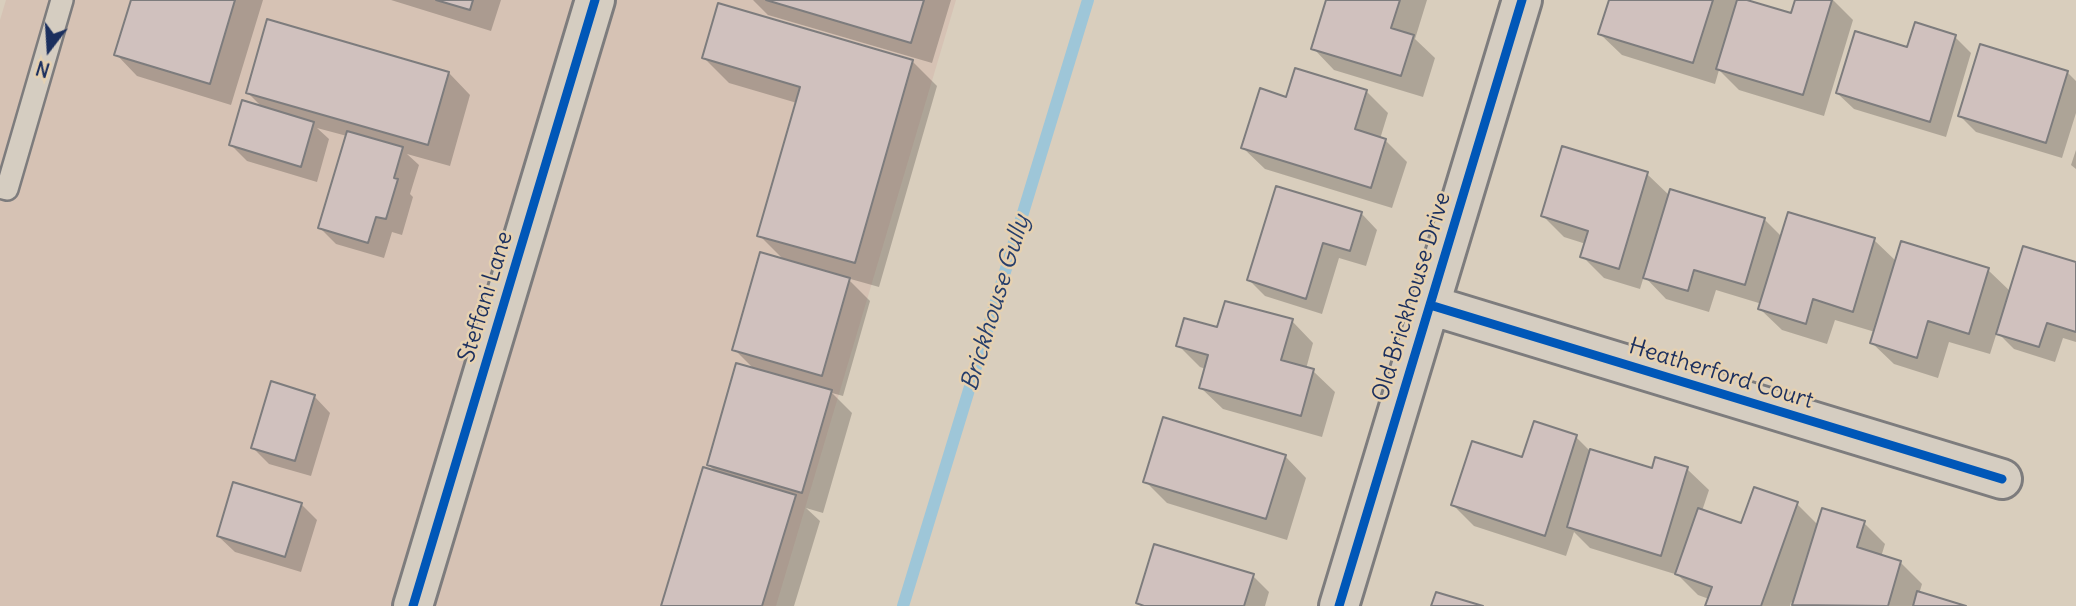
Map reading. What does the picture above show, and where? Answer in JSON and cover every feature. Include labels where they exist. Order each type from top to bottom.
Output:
[{"type":"street","name":"Steffani Lane","points":[[413,606],[595,0]]},
{"type":"street","name":"Old Brickhouse Drive","points":[[1339,606],[1522,0]]},
{"type":"street","name":"Heatherford Court","points":[[1430,305],[2002,480]]},
{"type":"lane","points":[[0,187],[8,189],[62,0]]},
{"type":"shaded area","points":[[6,0],[956,0],[776,606],[0,606],[0,20]]},
{"type":"building","points":[[131,0],[235,0],[210,84],[114,55]]},
{"type":"building","points":[[436,0],[473,0],[470,10]]},
{"type":"building","points":[[766,0],[924,0],[911,43]]},
{"type":"building","points":[[1326,0],[1400,0],[1391,28],[1414,35],[1401,76],[1311,49]]},
{"type":"building","points":[[1609,0],[1713,0],[1693,63],[1598,34]]},
{"type":"building","points":[[1737,0],[1747,0],[1791,13],[1795,0],[1832,0],[1803,95],[1716,69]]},
{"type":"building","points":[[718,3],[913,60],[855,263],[757,236],[800,87],[702,58]]},
{"type":"building","points":[[267,19],[449,72],[428,145],[246,93]]},
{"type":"building","points":[[1915,22],[1956,35],[1930,122],[1836,93],[1855,31],[1907,47]]},
{"type":"building","points":[[1980,44],[2068,71],[2046,143],[1958,116]]},
{"type":"building","points":[[1295,68],[1367,90],[1355,129],[1386,139],[1371,188],[1241,148],[1260,88],[1286,97]]},
{"type":"building","points":[[242,100],[314,122],[301,167],[229,145]]},
{"type":"building","points":[[347,131],[403,147],[394,178],[398,179],[386,219],[376,217],[368,243],[318,228]]},
{"type":"building","points":[[1562,146],[1648,172],[1619,269],[1580,257],[1588,231],[1541,216]]},
{"type":"building","points":[[1276,186],[1362,212],[1350,251],[1323,243],[1306,299],[1247,280]]},
{"type":"building","points":[[1670,189],[1765,218],[1745,285],[1694,270],[1688,291],[1643,278]]},
{"type":"building","points":[[1788,212],[1875,238],[1853,312],[1813,299],[1806,324],[1758,309]]},
{"type":"building","points":[[1901,241],[1989,268],[1969,334],[1928,321],[1917,358],[1870,343]]},
{"type":"building","points":[[2023,246],[2076,262],[2076,332],[2047,323],[2039,347],[1996,334]]},
{"type":"building","points":[[760,252],[850,278],[822,376],[732,350]]},
{"type":"building","points":[[1225,301],[1293,319],[1281,360],[1314,369],[1301,416],[1199,388],[1208,355],[1176,346],[1184,318],[1217,327]]},
{"type":"building","points":[[736,363],[832,390],[802,493],[707,465]]},
{"type":"building","points":[[271,381],[315,395],[295,461],[251,448]]},
{"type":"building","points":[[1163,417],[1286,455],[1266,519],[1143,482]]},
{"type":"building","points":[[1534,421],[1577,435],[1545,536],[1451,505],[1472,441],[1522,457]]},
{"type":"building","points":[[1590,449],[1652,468],[1655,457],[1688,467],[1661,556],[1567,527]]},
{"type":"building","points":[[703,467],[796,495],[762,606],[661,606]]},
{"type":"building","points":[[233,482],[302,503],[285,557],[217,536]]},
{"type":"building","points":[[1754,487],[1798,502],[1761,606],[1705,606],[1712,587],[1675,574],[1698,508],[1741,523]]},
{"type":"building","points":[[1822,508],[1865,521],[1857,547],[1901,561],[1888,606],[1792,605]]},
{"type":"building","points":[[1154,544],[1254,574],[1244,606],[1144,606],[1136,603]]},
{"type":"building","points":[[1917,591],[1966,606],[1913,606]]},
{"type":"building","points":[[1436,592],[1483,606],[1431,606]]},
{"type":"waterway","name":"Brickhouse Gully","points":[[903,606],[1088,0]]},
{"type":"cycle path","points":[[413,606],[595,0]]},
{"type":"cycle path","points":[[1339,606],[1522,0]]},
{"type":"cycle path","points":[[1430,305],[2002,479]]}]
